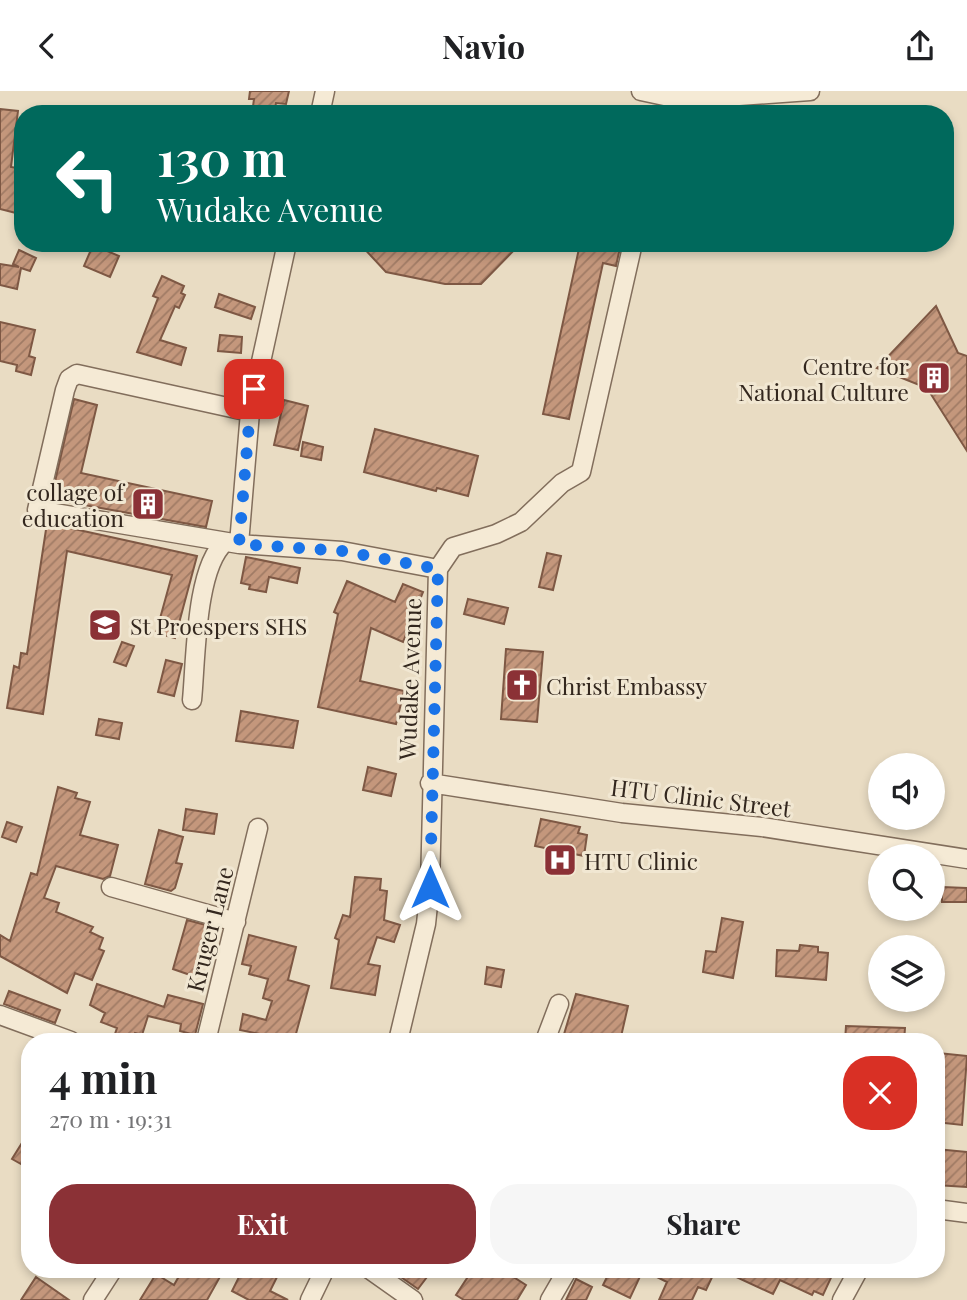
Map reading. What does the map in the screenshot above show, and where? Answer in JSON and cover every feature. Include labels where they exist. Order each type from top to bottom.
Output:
[{"type":"street","points":[[641,91],[665,105],[810,91]]},
{"type":"street","points":[[192,700],[201,603],[212,560],[232,543],[250,412],[285,252]]},
{"type":"street","points":[[438,569],[453,547],[496,534],[521,522],[562,483],[580,472],[632,252]]},
{"type":"street","name":"Wudake Avenue","points":[[250,412],[77,374],[69,379],[65,390],[37,510],[232,543],[342,551],[438,569],[430,783],[430,887],[426,924],[400,1033]]},
{"type":"street","name":"HTU Clinic Street","points":[[430,783],[622,813],[762,827],[967,859]]},
{"type":"street","name":"Kruger Lane","points":[[208,1033],[258,828]]},
{"type":"street","points":[[111,887],[236,922]]},
{"type":"street","points":[[548,1033],[559,1004]]},
{"type":"street","points":[[1,1015],[49,1033]]},
{"type":"street","points":[[945,1210],[967,1213]]},
{"type":"street","points":[[93,1300],[107,1278]]},
{"type":"street","points":[[310,1300],[321,1278]]},
{"type":"street","points":[[382,1278],[413,1300]]},
{"type":"street","points":[[550,1300],[563,1278]]},
{"type":"street","points":[[842,1300],[854,1278]]},
{"type":"building","points":[[250,91],[289,91],[286,104],[253,105],[254,99],[249,99]]},
{"type":"building","points":[[0,109],[14,111],[11,167],[14,168],[14,212],[0,209]]},
{"type":"building","points":[[18,252],[36,258],[30,271],[21,268],[17,289],[0,285],[0,264],[19,267],[13,264]]},
{"type":"building","points":[[90,252],[110,252],[119,256],[110,277],[84,266]]},
{"type":"building","points":[[367,252],[512,252],[481,284],[445,284],[386,272]]},
{"type":"building","points":[[578,252],[619,252],[616,266],[603,263],[569,419],[543,414]]},
{"type":"building","points":[[162,276],[184,286],[181,293],[185,295],[179,308],[175,306],[160,340],[186,348],[181,365],[137,352],[158,298],[153,296]]},
{"type":"building","points":[[219,294],[255,307],[251,319],[215,307]]},
{"type":"building","name":"Centre for National Culture","points":[[936,306],[958,353],[967,356],[967,451],[927,388],[877,368]]},
{"type":"building","points":[[0,322],[35,330],[29,356],[35,358],[31,375],[16,371],[17,365],[0,361]]},
{"type":"building","points":[[220,335],[242,337],[241,353],[218,351]]},
{"type":"building","points":[[74,399],[97,405],[81,473],[212,501],[206,527],[51,499]]},
{"type":"building","points":[[284,400],[308,406],[298,450],[274,445]]},
{"type":"building","points":[[375,429],[478,456],[468,496],[437,488],[436,491],[364,472]]},
{"type":"building","points":[[303,442],[323,447],[321,460],[301,456]]},
{"type":"building","points":[[47,523],[197,556],[175,638],[156,633],[172,575],[67,551],[43,714],[7,708],[14,666],[19,668],[21,653],[27,654]]},
{"type":"building","points":[[547,553],[561,556],[553,590],[539,587]]},
{"type":"building","points":[[246,557],[300,568],[297,583],[269,577],[266,592],[249,589],[250,585],[241,583]]},
{"type":"building","points":[[347,581],[395,602],[403,584],[423,592],[403,642],[371,628],[360,681],[404,691],[396,724],[318,707],[338,614],[334,612]]},
{"type":"building","points":[[468,599],[508,608],[504,624],[464,614]]},
{"type":"building","points":[[122,642],[134,646],[126,666],[114,662]]},
{"type":"building","name":"Christ Embassy","points":[[506,649],[543,652],[537,722],[501,719]]},
{"type":"building","points":[[166,660],[182,664],[174,696],[158,692]]},
{"type":"building","points":[[241,711],[298,721],[293,748],[236,741]]},
{"type":"building","points":[[99,719],[122,723],[119,739],[96,735]]},
{"type":"building","points":[[368,767],[396,774],[391,796],[363,790]]},
{"type":"building","points":[[58,787],[77,793],[75,798],[90,802],[80,835],[118,845],[110,876],[103,879],[56,866],[44,898],[59,903],[56,912],[93,927],[90,932],[103,938],[99,949],[104,951],[92,980],[75,973],[67,993],[0,956],[0,935],[10,941],[31,873],[37,875]]},
{"type":"building","points":[[186,809],[217,814],[214,834],[183,830]]},
{"type":"building","points":[[541,819],[580,827],[578,833],[587,835],[584,856],[535,846]]},
{"type":"building","points":[[7,822],[22,827],[16,842],[2,837]]},
{"type":"building","points":[[159,830],[183,837],[176,863],[182,864],[175,888],[171,891],[145,884]]},
{"type":"building","points":[[355,877],[381,879],[380,890],[387,891],[384,920],[400,925],[394,942],[377,937],[368,964],[380,966],[375,995],[331,988],[339,940],[335,938],[343,915],[350,917]]},
{"type":"building","points":[[945,887],[967,888],[967,902],[945,902]]},
{"type":"building","points":[[722,918],[743,922],[733,978],[703,972],[706,951],[716,952]]},
{"type":"building","points":[[187,920],[213,927],[209,941],[215,943],[210,958],[203,956],[193,976],[173,969]]},
{"type":"building","points":[[249,935],[296,947],[288,980],[309,986],[296,1033],[255,1033],[240,1030],[243,1014],[266,1020],[272,1001],[263,998],[268,979],[249,974],[251,966],[242,964]]},
{"type":"building","points":[[800,945],[818,947],[818,952],[828,953],[826,980],[776,976],[777,950],[799,951]]},
{"type":"building","points":[[487,967],[504,970],[501,987],[485,984]]},
{"type":"building","points":[[97,984],[164,1007],[168,995],[203,1004],[196,1033],[180,1031],[181,1024],[148,1016],[143,1033],[115,1033],[117,1028],[101,1022],[105,1013],[90,1005]]},
{"type":"building","points":[[9,991],[60,1010],[55,1023],[4,1004]]},
{"type":"building","points":[[576,994],[628,1006],[622,1033],[564,1033]]},
{"type":"building","points":[[846,1026],[905,1028],[905,1033],[846,1033]]},
{"type":"building","points":[[945,1054],[967,1056],[962,1125],[945,1123]]},
{"type":"building","points":[[21,1144],[21,1164],[12,1159]]},
{"type":"building","points":[[945,1150],[967,1152],[967,1187],[945,1186]]},
{"type":"building","points":[[37,1278],[69,1300],[21,1300]]},
{"type":"building","points":[[154,1278],[163,1278],[174,1285],[178,1278],[219,1278],[207,1300],[140,1300]]},
{"type":"building","points":[[238,1278],[276,1278],[270,1291],[288,1300],[249,1300],[232,1291]]},
{"type":"building","points":[[402,1278],[426,1278],[418,1289]]},
{"type":"building","points":[[467,1278],[515,1278],[526,1285],[517,1300],[464,1300],[456,1295]]},
{"type":"building","points":[[606,1278],[639,1278],[630,1298],[603,1285]]},
{"type":"building","points":[[659,1278],[712,1278],[706,1290],[698,1287],[692,1300],[659,1300],[667,1282]]},
{"type":"building","points":[[738,1278],[831,1278],[823,1295],[814,1291],[812,1295],[780,1280],[773,1294]]},
{"type":"building","points":[[576,1279],[592,1287],[586,1300],[566,1300]]},
{"type":"place","name":"Centre for National Culture","points":[[934,378]]},
{"type":"place","name":"collage of education","points":[[148,504]]},
{"type":"place","name":"St Proespers SHS","points":[[105,625]]},
{"type":"place","name":"Christ Embassy","points":[[522,685]]},
{"type":"place","name":"HTU Clinic","points":[[560,860]]},
{"type":"route","points":[[254,389],[239,544],[342,551],[438,569],[430,783],[430,887]]}]
